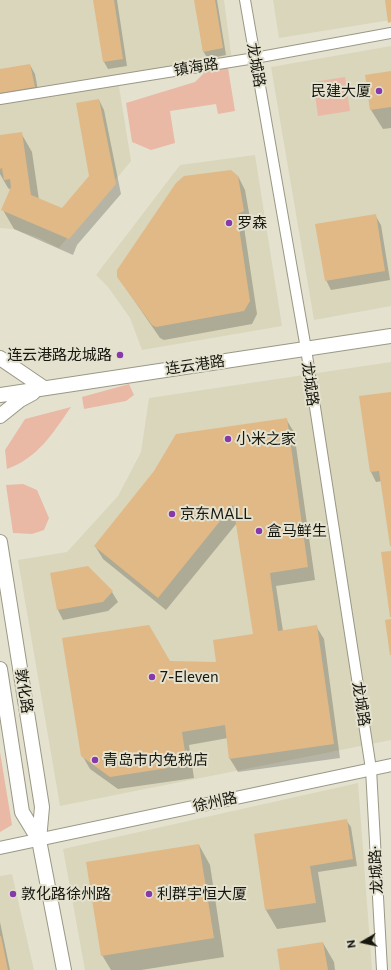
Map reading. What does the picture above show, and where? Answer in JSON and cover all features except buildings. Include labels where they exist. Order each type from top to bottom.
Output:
[{"type":"main road","name":"连云港路","points":[[0,395],[391,336]]},
{"type":"main road","points":[[0,358],[44,388],[20,400],[0,416]]},
{"type":"main road","name":"敦化路","points":[[0,542],[42,807],[39,840],[64,970]]},
{"type":"main road","name":"敦化路","points":[[0,669],[22,812],[39,840]]},
{"type":"street","name":"龙城路","points":[[245,0],[306,349],[371,769]]},
{"type":"street","name":"镇海路","points":[[0,99],[255,58],[391,34]]},
{"type":"street","name":"徐州路","points":[[0,848],[391,765]]},
{"type":"street","name":"龙城路·","points":[[371,769],[382,970]]},
{"type":"shaded area","points":[[0,0],[224,0],[232,61],[118,80],[131,161],[59,248],[39,238],[13,229],[0,228]]},
{"type":"shaded area","points":[[273,0],[391,0],[391,20],[279,38]]},
{"type":"shaded area","points":[[391,46],[391,306],[314,320],[271,67]]},
{"type":"shaded area","points":[[228,68],[235,111],[218,114],[216,104],[170,111],[175,143],[151,150],[132,142],[126,103],[195,82],[205,72]]},
{"type":"shaded area","points":[[345,77],[350,111],[318,116],[313,82]]},
{"type":"shaded area","points":[[255,155],[282,326],[142,350],[130,318],[108,287],[96,275],[180,165]]},
{"type":"shaded area","points":[[391,362],[391,740],[60,806],[18,560],[67,552],[118,496],[141,452],[149,398]]},
{"type":"shaded area","points":[[129,384],[134,395],[126,401],[84,409],[82,397]]},
{"type":"shaded area","points":[[71,407],[44,444],[28,458],[7,469],[5,450],[25,419]]},
{"type":"shaded area","points":[[23,484],[37,490],[49,518],[44,530],[32,534],[13,533],[6,485]]},
{"type":"shaded area","points":[[0,752],[12,825],[0,832]]},
{"type":"shaded area","points":[[358,783],[372,970],[85,970],[63,849]]},
{"type":"shaded area","points":[[12,874],[34,970],[0,970],[0,876]]},
{"type":"place","name":"民建大厦","points":[[379,91]]},
{"type":"place","name":"罗森","points":[[229,223]]},
{"type":"place","name":"连云港路龙城路","points":[[120,355]]},
{"type":"place","name":"小米之家","points":[[228,439]]},
{"type":"place","name":"京东MALL","points":[[172,514]]},
{"type":"place","name":"盒马鲜生","points":[[259,531]]},
{"type":"place","name":"7-Eleven","points":[[152,677]]},
{"type":"place","name":"青岛市内免税店","points":[[95,760]]},
{"type":"place","name":"敦化路徐州路","points":[[13,894]]},
{"type":"place","name":"利群宇恒大厦","points":[[149,894]]}]
